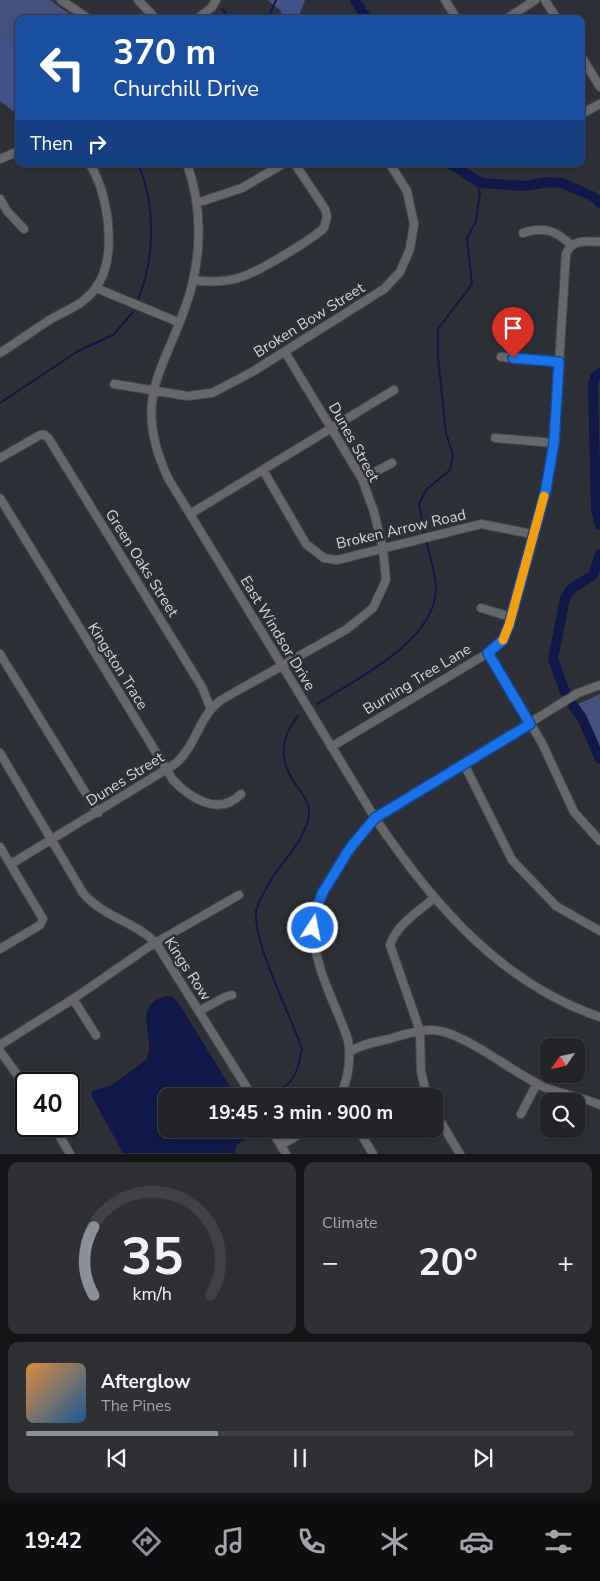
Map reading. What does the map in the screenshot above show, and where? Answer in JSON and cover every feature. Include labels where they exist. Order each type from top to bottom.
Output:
[{"type":"street","points":[[61,0],[83,15]]},
{"type":"street","points":[[138,0],[152,15]]},
{"type":"street","points":[[202,15],[216,0]]},
{"type":"street","points":[[445,0],[454,15]]},
{"type":"street","points":[[512,15],[535,0]]},
{"type":"street","points":[[545,0],[554,15]]},
{"type":"street","points":[[585,63],[600,87]]},
{"type":"street","points":[[585,112],[600,104]]},
{"type":"street","points":[[0,159],[15,153]]},
{"type":"street","points":[[0,352],[52,319],[75,307],[96,288],[104,267],[108,223],[100,184],[92,167]]},
{"type":"street","name":"East Windsor Drive","points":[[188,167],[196,203],[198,231],[193,280],[161,364],[153,391],[152,418],[158,452],[168,478],[398,854],[434,898],[464,930],[516,976],[548,995],[600,1017]]},
{"type":"street","points":[[196,203],[242,188],[278,167]]},
{"type":"street","points":[[193,280],[218,282],[243,278],[266,266],[324,228],[327,216],[324,209],[297,167]]},
{"type":"street","name":"Broken Bow Street","points":[[114,384],[187,396],[212,393],[285,352],[384,289],[400,272],[410,249],[414,224],[407,191],[392,167]]},
{"type":"street","points":[[0,199],[7,211],[24,229]]},
{"type":"street","points":[[523,233],[543,228],[560,235],[571,245],[582,241],[600,242]]},
{"type":"street","name":"Burning Tree Lane","points":[[331,747],[488,653],[503,640],[511,618],[532,534],[546,489],[554,443],[566,257],[571,245]]},
{"type":"street","points":[[96,288],[178,322]]},
{"type":"street","name":"Dunes Street","points":[[11,864],[98,813],[166,770],[183,757],[192,745],[200,722],[210,707],[347,630],[374,608],[386,580],[383,549],[374,512],[362,479],[285,352]]},
{"type":"street","points":[[501,357],[559,362]]},
{"type":"street","points":[[190,514],[394,390]]},
{"type":"street","name":"Green Oaks Street","points":[[0,458],[25,442],[45,435],[202,687],[210,707]]},
{"type":"street","points":[[495,438],[554,443]]},
{"type":"street","points":[[362,479],[392,463]]},
{"type":"street","name":"Broken Arrow Road","points":[[264,470],[306,544],[324,558],[337,560],[481,524],[532,534]]},
{"type":"street","name":"Kingston Trace","points":[[0,498],[166,770],[179,788],[190,796],[206,803],[222,804],[236,799],[241,794]]},
{"type":"street","points":[[481,608],[511,618]]},
{"type":"street","points":[[488,653],[550,758],[574,812],[600,841]]},
{"type":"street","points":[[0,654],[98,813]]},
{"type":"street","points":[[343,1088],[348,1074],[350,1052],[348,1040],[317,955],[313,928],[317,907],[323,892],[350,848],[375,818],[582,691],[600,684]]},
{"type":"street","name":"Kings Row","points":[[0,753],[80,888],[90,901],[108,914],[140,929],[156,943],[247,1088]]},
{"type":"street","points":[[464,764],[512,860],[556,906],[600,931]]},
{"type":"street","points":[[0,847],[41,915],[42,922],[0,949]]},
{"type":"street","points":[[0,1045],[156,943],[239,895]]},
{"type":"street","points":[[426,1088],[421,1072],[420,1032],[390,945],[394,936],[415,913],[434,898]]},
{"type":"street","points":[[199,1011],[225,997],[232,996]]},
{"type":"street","points":[[73,999],[96,1035]]},
{"type":"street","points":[[350,1052],[356,1047],[431,1030],[454,1034],[537,1083],[555,1091],[585,1098],[600,1105]]},
{"type":"street","points":[[0,1051],[15,1072]]},
{"type":"street","points":[[522,1114],[537,1083]]},
{"type":"street","points":[[443,1126],[460,1154]]},
{"type":"street","points":[[60,1137],[70,1154]]},
{"type":"street","points":[[277,1138],[286,1154]]},
{"type":"street","points":[[281,1145],[293,1138]]},
{"type":"street","points":[[363,1138],[373,1154]]},
{"type":"shaded area","points":[[0,0],[50,0],[71,15],[15,15],[15,42],[0,37]]},
{"type":"shaded area","points":[[267,0],[305,0],[299,15],[282,15],[280,10]]},
{"type":"shaded area","points":[[0,37],[15,42],[15,110],[13,111],[0,101]]},
{"type":"shaded area","points":[[600,694],[600,765],[572,707]]},
{"type":"shaded area","points":[[166,996],[172,997],[178,1002],[231,1088],[158,1088],[158,1138],[247,1138],[236,1145],[235,1153],[123,1153],[91,1095],[92,1091],[110,1086],[146,1060],[149,1051],[147,1015],[149,1008],[155,1001]]},
{"type":"waterway","points":[[270,15],[276,0]]},
{"type":"waterway","points":[[355,0],[364,15]]},
{"type":"waterway","points":[[222,9],[227,15]]},
{"type":"waterway","points":[[138,299],[148,266],[151,232],[148,197],[139,167]]},
{"type":"waterway","points":[[455,167],[481,183],[524,186],[549,182],[562,183],[594,197],[600,203]]},
{"type":"waterway","points":[[425,536],[419,504],[426,490],[450,470],[453,456],[446,433],[438,357],[438,329],[472,284],[467,238],[476,221],[480,193],[476,182]]},
{"type":"waterway","points":[[0,403],[78,351],[113,335],[133,312]]},
{"type":"waterway","points":[[600,373],[595,377],[593,385],[596,509],[600,525]]},
{"type":"waterway","points":[[317,704],[390,657],[408,642],[422,626],[432,609],[436,590],[434,571],[426,541]]},
{"type":"waterway","points":[[565,692],[553,659],[565,598],[571,589],[593,575],[600,554]]},
{"type":"waterway","points":[[572,704],[582,718],[600,759]]},
{"type":"waterway","points":[[281,1088],[289,1083],[297,1070],[302,1049],[267,961],[257,926],[256,912],[265,890],[300,839],[308,821],[308,805],[290,776],[284,759],[287,733],[298,716]]},
{"type":"slow traffic","points":[[503,640],[509,625],[530,540],[544,496]]},
{"type":"route","points":[[313,928],[317,907],[323,892],[350,848],[375,818],[530,724],[488,653],[503,640],[509,625],[530,540],[546,489],[554,443],[559,362],[513,358]]}]
